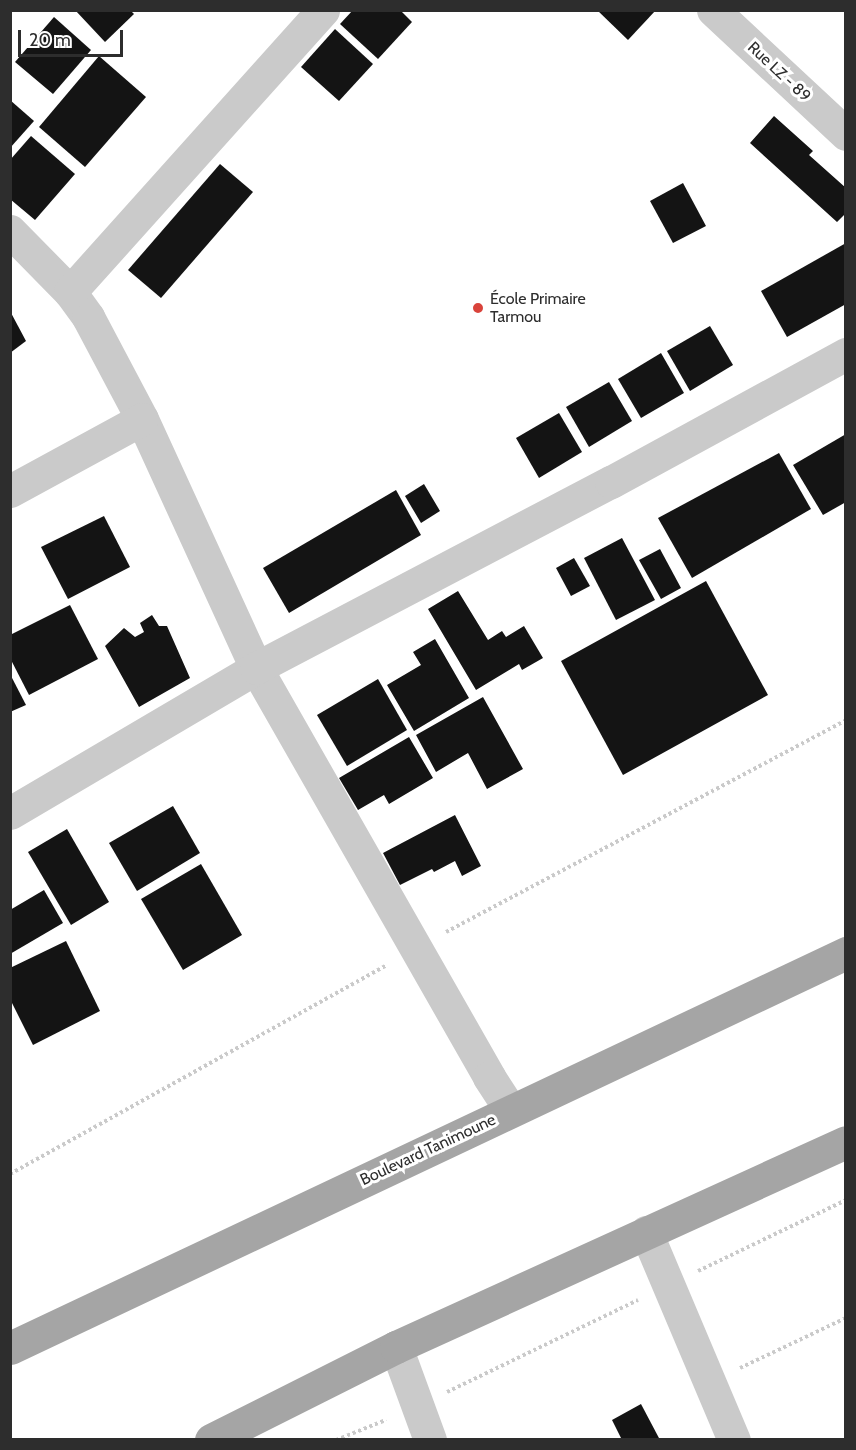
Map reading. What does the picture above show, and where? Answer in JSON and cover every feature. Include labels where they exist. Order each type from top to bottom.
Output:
[{"type":"main road","name":"Boulevard Tanimoune","points":[[10,1348],[846,953]]},
{"type":"main road","points":[[211,1440],[396,1347],[846,1142]]},
{"type":"street","points":[[70,292],[323,10]]},
{"type":"street","name":"Rue LZ - 89","points":[[713,10],[846,134]]},
{"type":"street","points":[[10,231],[70,292],[103,343],[142,419],[256,668],[472,1047],[511,1111]]},
{"type":"street","points":[[10,813],[256,668],[611,482],[846,354]]},
{"type":"street","points":[[10,491],[142,419]]},
{"type":"street","points":[[646,1232],[734,1440]]},
{"type":"street","points":[[396,1347],[430,1440]]},
{"type":"path","points":[[336,1440],[419,1406],[846,1200]]},
{"type":"path","points":[[708,1383],[846,1318]]},
{"type":"building","points":[[75,10],[130,10],[134,14],[105,42]]},
{"type":"building","points":[[353,10],[400,10],[412,22],[378,59],[340,24]]},
{"type":"building","points":[[597,10],[656,10],[628,40]]},
{"type":"building","points":[[54,17],[91,50],[53,94],[15,62]]},
{"type":"building","points":[[335,29],[373,64],[339,101],[301,67]]},
{"type":"building","points":[[99,56],[146,97],[85,167],[39,127]]},
{"type":"building","points":[[10,100],[34,121],[10,148]]},
{"type":"building","points":[[774,116],[813,151],[809,155],[846,188],[846,213],[837,222],[750,143]]},
{"type":"building","points":[[31,136],[75,174],[35,220],[10,199],[10,160]]},
{"type":"building","points":[[220,164],[253,192],[161,298],[128,270]]},
{"type":"building","points":[[683,183],[706,226],[673,243],[650,201]]},
{"type":"building","points":[[846,243],[846,304],[787,337],[761,291]]},
{"type":"building","points":[[10,311],[26,341],[10,353]]},
{"type":"building","points":[[710,326],[733,365],[690,391],[667,351]]},
{"type":"building","points":[[661,353],[684,393],[641,418],[618,379]]},
{"type":"building","points":[[609,382],[632,421],[589,447],[566,407]]},
{"type":"building","points":[[559,413],[582,452],[539,478],[516,438]]},
{"type":"building","points":[[846,434],[846,502],[823,515],[793,465]]},
{"type":"building","points":[[779,453],[811,509],[692,578],[658,518]]},
{"type":"building","points":[[424,484],[440,511],[421,523],[405,496]]},
{"type":"building","points":[[396,490],[421,535],[289,613],[263,568]]},
{"type":"building","points":[[104,516],[130,567],[68,599],[41,547]]},
{"type":"building","points":[[622,538],[655,600],[616,620],[584,558]]},
{"type":"building","points":[[660,549],[681,588],[661,599],[639,560]]},
{"type":"building","points":[[574,558],[590,586],[571,596],[556,568]]},
{"type":"building","points":[[706,581],[768,695],[623,775],[561,661]]},
{"type":"building","points":[[458,591],[488,640],[502,631],[506,637],[524,626],[543,658],[522,670],[519,664],[476,690],[428,609]]},
{"type":"building","points":[[70,605],[98,659],[29,695],[10,658],[10,635]]},
{"type":"building","points":[[152,615],[159,626],[167,626],[190,678],[139,707],[105,646],[124,628],[135,637],[144,632],[140,623]]},
{"type":"building","points":[[435,639],[469,698],[414,731],[387,685],[421,665],[413,652]]},
{"type":"building","points":[[10,674],[26,705],[10,712]]},
{"type":"building","points":[[378,679],[407,730],[347,766],[317,715]]},
{"type":"building","points":[[483,697],[523,769],[487,789],[468,753],[436,772],[416,735]]},
{"type":"building","points":[[409,737],[433,778],[389,804],[384,795],[358,810],[339,778]]},
{"type":"building","points":[[173,806],[200,853],[137,891],[109,843]]},
{"type":"building","points":[[455,815],[481,866],[462,876],[455,861],[434,872],[432,869],[400,885],[383,853]]},
{"type":"building","points":[[67,829],[109,902],[71,925],[28,852]]},
{"type":"building","points":[[201,864],[242,935],[183,970],[141,899]]},
{"type":"building","points":[[44,890],[63,923],[10,954],[10,910]]},
{"type":"building","points":[[66,941],[100,1011],[33,1045],[10,999],[10,968]]},
{"type":"building","points":[[641,1404],[660,1440],[622,1440],[612,1420]]},
{"type":"place","name":"École Primaire Tarmou","points":[[478,308]]}]
